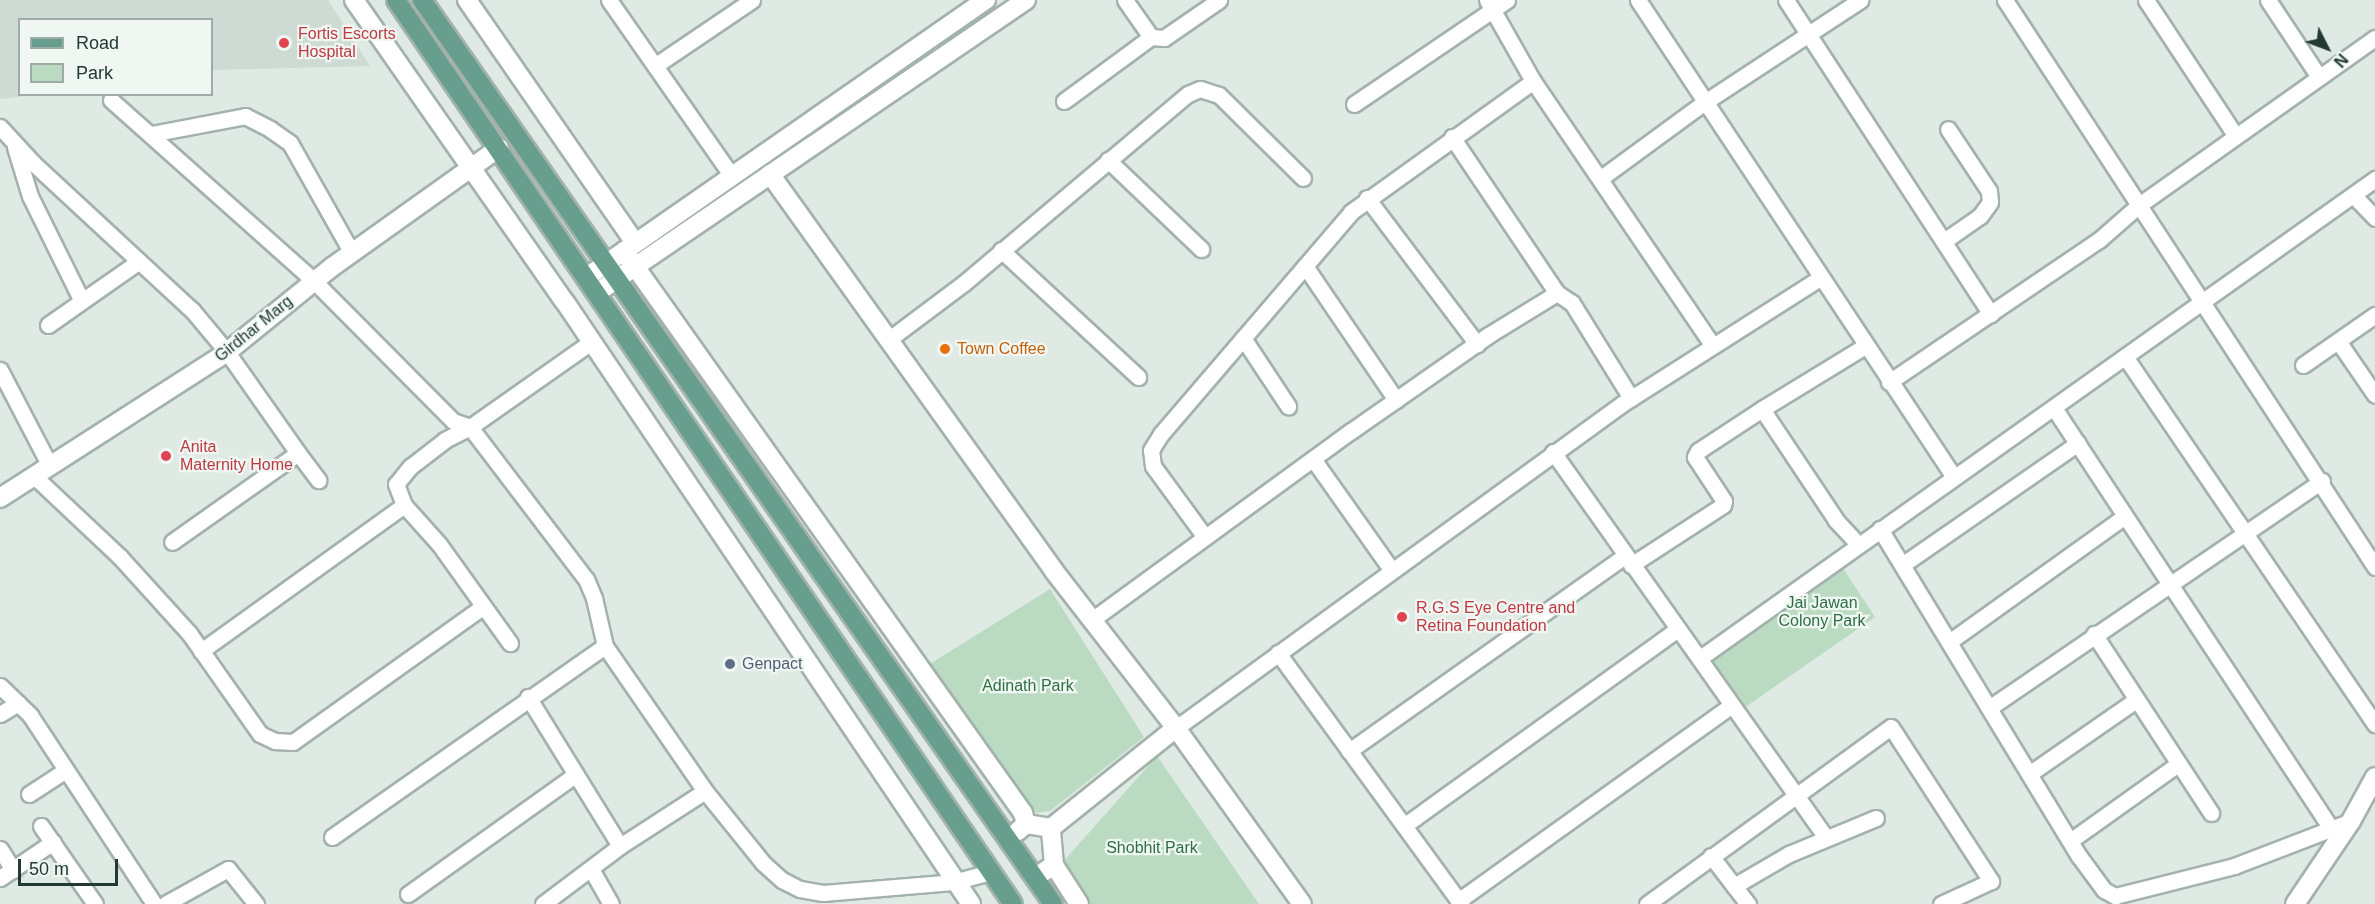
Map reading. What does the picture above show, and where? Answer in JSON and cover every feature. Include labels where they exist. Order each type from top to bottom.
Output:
[{"type":"main road","points":[[396,0],[598,292],[1013,904]]},
{"type":"main road","points":[[422,0],[1053,904]]},
{"type":"street","points":[[354,0],[591,342],[953,882],[970,903]]},
{"type":"street","points":[[466,0],[630,247],[634,267],[1023,813],[1026,824]]},
{"type":"street","points":[[609,0],[732,176]]},
{"type":"street","points":[[656,65],[752,0]]},
{"type":"street","points":[[587,277],[986,0]]},
{"type":"street","points":[[598,292],[1026,0]]},
{"type":"street","points":[[1125,0],[1151,37]]},
{"type":"street","points":[[1064,101],[1151,37],[1164,38],[1219,0]]},
{"type":"street","points":[[1354,104],[1490,5],[1507,0]]},
{"type":"street","points":[[1638,0],[1865,346],[1954,477]]},
{"type":"street","points":[[1786,0],[1991,314]]},
{"type":"street","points":[[1601,178],[1705,102],[1860,0]]},
{"type":"street","points":[[2005,0],[2322,481],[2375,567]]},
{"type":"street","points":[[2146,0],[2235,135]]},
{"type":"street","points":[[2268,0],[2319,77]]},
{"type":"street","points":[[1490,5],[1533,81],[1713,346]]},
{"type":"street","points":[[1890,382],[2099,240],[2139,205],[2375,38]]},
{"type":"street","points":[[1205,537],[1153,466],[1151,450],[1351,212],[1367,198],[1533,81]]},
{"type":"street","points":[[888,340],[1001,250],[1188,94],[1200,89],[1219,95],[1303,178]]},
{"type":"street","points":[[111,100],[314,281],[453,422],[470,427],[586,579],[605,646],[705,791],[764,863],[782,880],[800,889],[823,893],[953,882],[990,872]]},
{"type":"street","points":[[151,134],[245,116],[270,129],[290,143],[352,253]]},
{"type":"street","points":[[0,127],[138,262],[192,310],[228,352],[318,480]]},
{"type":"street","points":[[1944,241],[1980,216],[1990,197],[1948,129]]},
{"type":"street","points":[[1452,137],[1557,293],[1572,303],[1631,398]]},
{"type":"street","points":[[13,142],[30,196],[82,301]]},
{"type":"street","name":"Girdhar Marg","points":[[0,498],[228,352],[314,281],[499,147]]},
{"type":"street","points":[[1108,160],[1201,249]]},
{"type":"street","points":[[770,174],[888,340],[1176,728],[1302,904]]},
{"type":"street","points":[[1700,658],[1858,544],[2204,303],[2375,179]]},
{"type":"street","points":[[2353,195],[2375,218]]},
{"type":"street","points":[[1367,198],[1476,344]]},
{"type":"street","points":[[1001,250],[1138,378]]},
{"type":"street","points":[[48,325],[138,262]]},
{"type":"street","points":[[1305,266],[1396,400]]},
{"type":"street","points":[[1026,824],[1051,828],[1176,728],[1553,452],[1631,398],[1820,278]]},
{"type":"street","points":[[1093,619],[1396,400],[1476,344],[1557,293]]},
{"type":"street","points":[[2303,365],[2375,315]]},
{"type":"street","points":[[1243,339],[1288,406]]},
{"type":"street","points":[[2338,340],[2375,395]]},
{"type":"street","points":[[510,643],[482,608],[439,544],[404,505],[396,484],[410,467],[445,440],[470,427],[591,342]]},
{"type":"street","points":[[1349,751],[1627,560],[1723,505],[1724,501],[1695,457],[1698,451],[1865,346]]},
{"type":"street","points":[[2126,358],[2247,532],[2375,724]]},
{"type":"street","points":[[0,370],[50,466]]},
{"type":"street","points":[[2054,408],[2330,827]]},
{"type":"street","points":[[1762,409],[1836,520],[1858,544]]},
{"type":"street","points":[[1902,565],[2078,443]]},
{"type":"street","points":[[1553,452],[1627,560],[1700,658],[1826,837]]},
{"type":"street","points":[[172,542],[298,453]]},
{"type":"street","points":[[1313,459],[1392,569]]},
{"type":"street","points":[[34,476],[120,557],[201,651],[260,734],[275,741],[293,742],[482,608]]},
{"type":"street","points":[[1989,708],[2094,634],[2322,481]]},
{"type":"street","points":[[201,651],[404,505]]},
{"type":"street","points":[[1950,642],[2125,516]]},
{"type":"street","points":[[1880,529],[2070,841],[2104,890],[2115,896],[2234,866],[2330,827],[2351,821]]},
{"type":"street","points":[[1405,825],[1678,629]]},
{"type":"street","points":[[2094,634],[2211,813]]},
{"type":"street","points":[[332,837],[528,697],[605,646]]},
{"type":"street","points":[[1278,653],[1460,902],[1732,705]]},
{"type":"street","points":[[0,686],[18,703],[66,770],[154,904]]},
{"type":"street","points":[[528,697],[620,846]]},
{"type":"street","points":[[2029,774],[2136,700]]},
{"type":"street","points":[[0,714],[18,703]]},
{"type":"street","points":[[1647,904],[1796,793],[1891,727],[1991,881],[1941,904]]},
{"type":"street","points":[[2070,841],[2178,764]]},
{"type":"street","points":[[29,794],[66,770]]},
{"type":"street","points":[[408,894],[576,774]]},
{"type":"street","points":[[543,904],[620,846],[705,791]]},
{"type":"street","points":[[2295,904],[2372,792]]},
{"type":"street","points":[[1734,886],[1826,837],[1876,818]]},
{"type":"street","points":[[1009,839],[1026,824]]},
{"type":"street","points":[[40,826],[53,842],[89,902]]},
{"type":"street","points":[[1051,828],[1054,865],[1079,904]]},
{"type":"street","points":[[0,849],[6,874],[53,842]]},
{"type":"street","points":[[1711,856],[1748,904]]},
{"type":"street","points":[[1036,877],[1054,865]]},
{"type":"street","points":[[165,904],[228,869],[238,876],[256,904]]},
{"type":"street","points":[[591,869],[611,904]]},
{"type":"shaded area","name":"Fortis Escorts Hospital","points":[[0,0],[328,0],[370,66],[213,70],[213,18],[18,18],[18,96],[25,96],[0,99]]},
{"type":"green space","name":"Jai Jawan Colony Park","points":[[1837,559],[1875,617],[1737,713],[1700,658]]},
{"type":"green space","name":"Adinath Park","points":[[1050,589],[1144,737],[1050,811],[1035,813],[1027,809],[928,665]]},
{"type":"green space","name":"Shobhit Park","points":[[1157,756],[1259,904],[1090,904],[1062,863]]},
{"type":"place","name":"Fortis Escorts Hospital","points":[[284,43]]},
{"type":"place","name":"Town Coffee","points":[[945,349]]},
{"type":"place","name":"Anita Maternity Home","points":[[166,456]]},
{"type":"place","name":"R.G.S Eye Centre and Retina Foundation","points":[[1402,617]]},
{"type":"place","name":"Genpact","points":[[730,664]]}]
